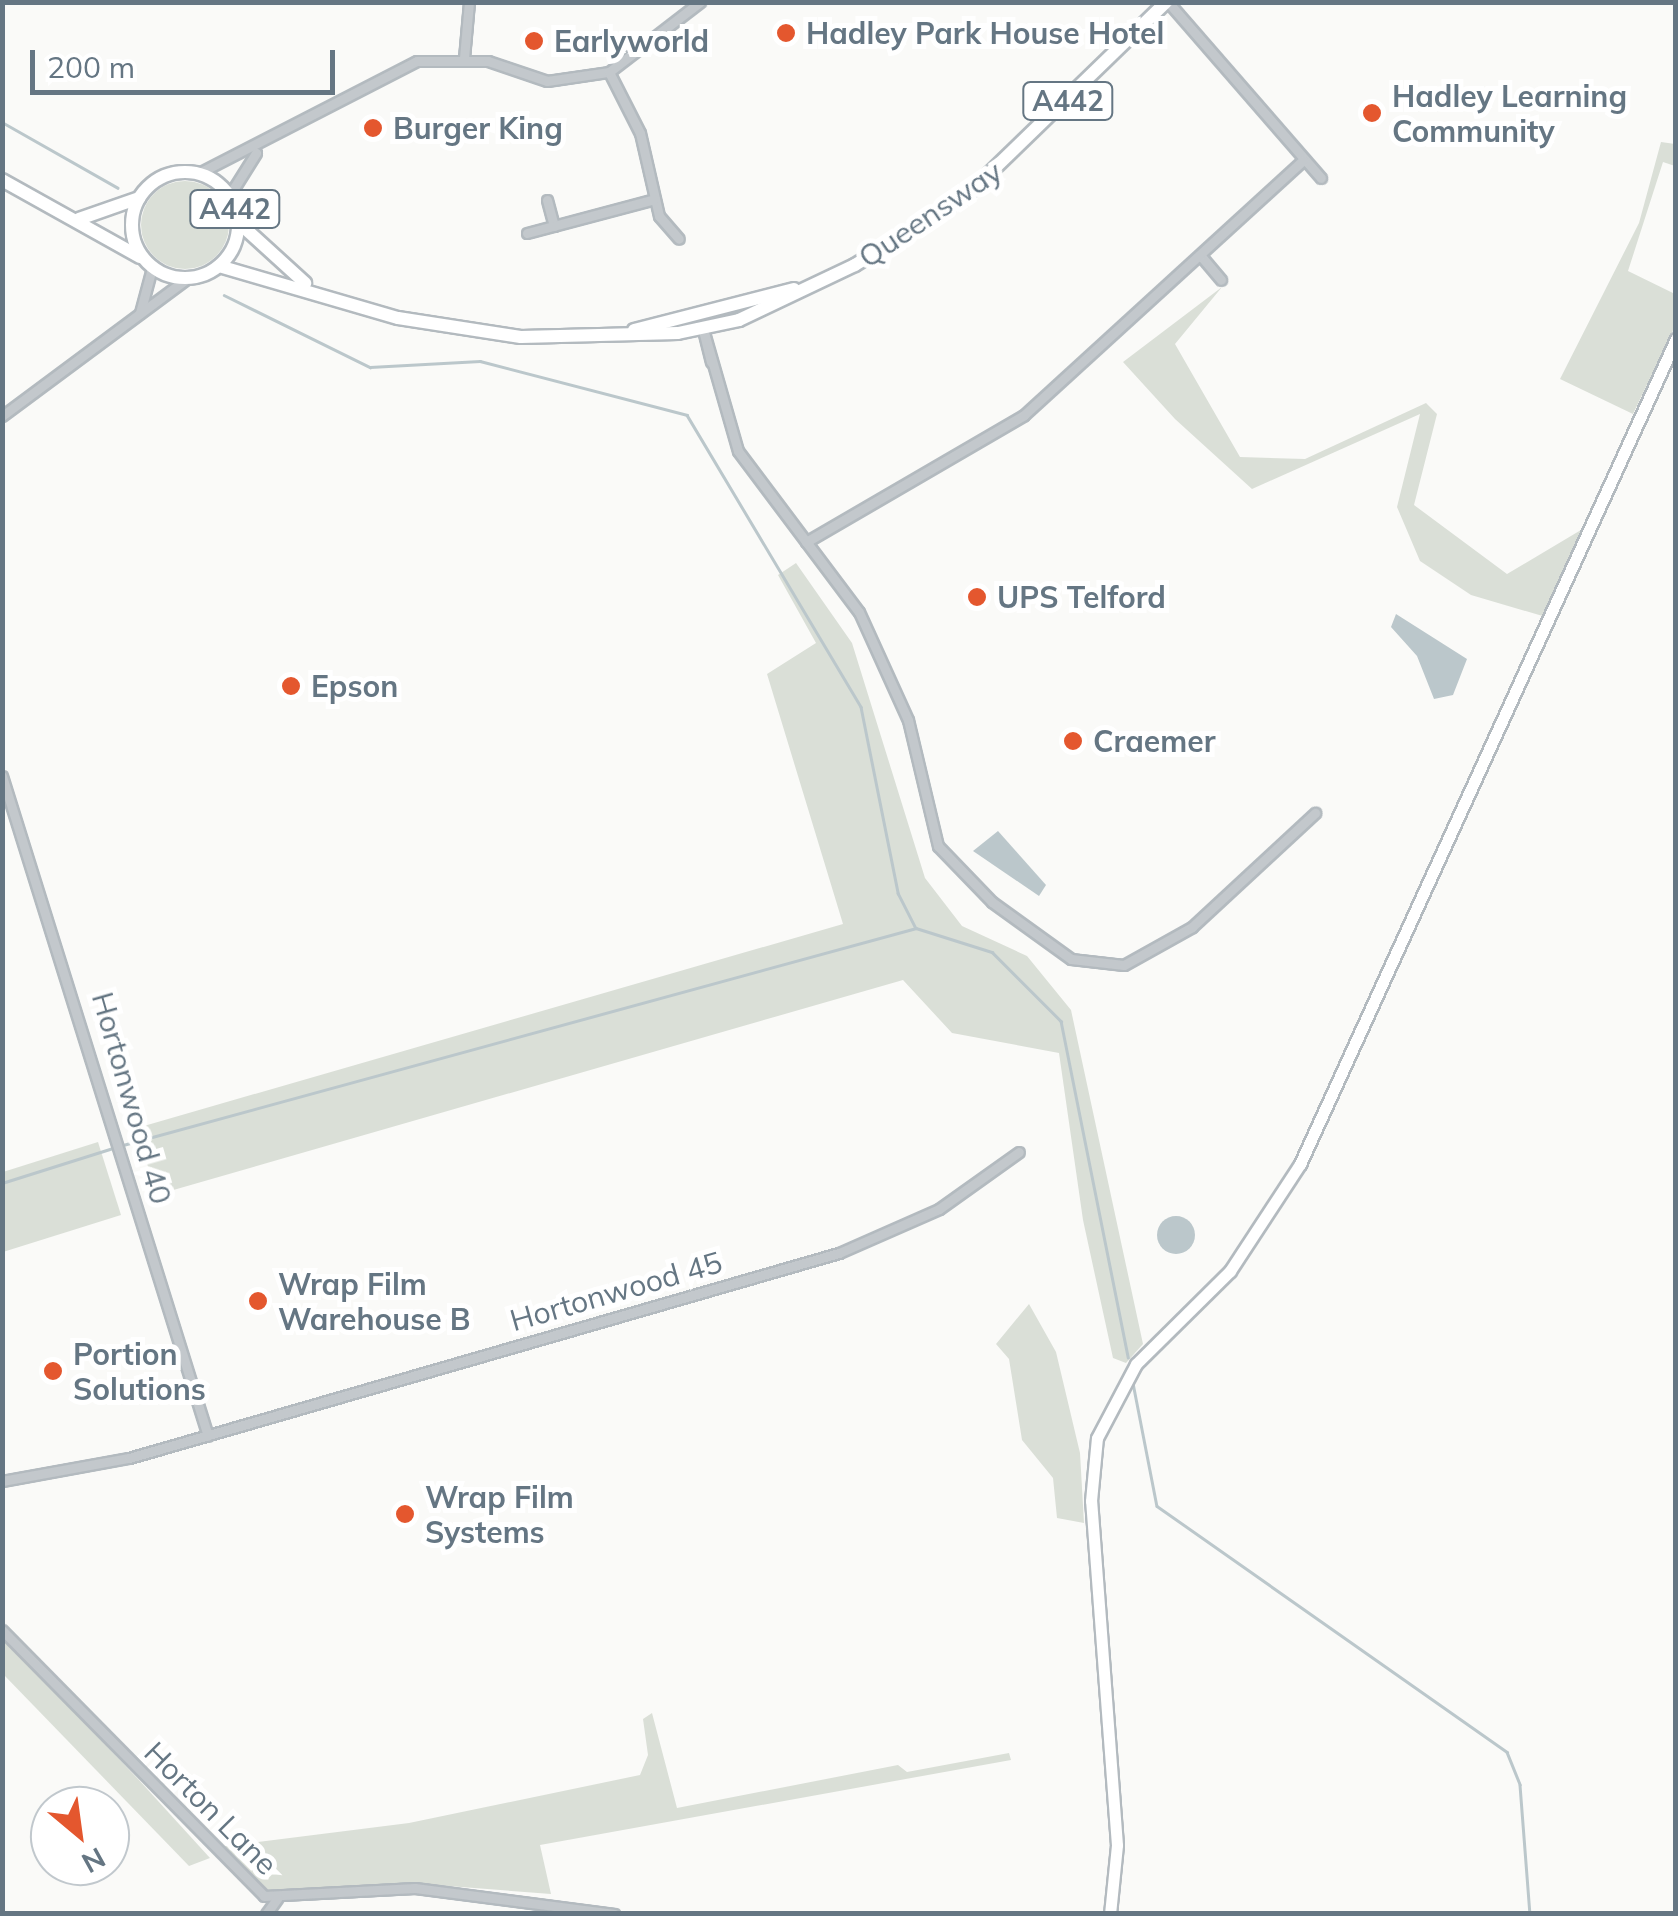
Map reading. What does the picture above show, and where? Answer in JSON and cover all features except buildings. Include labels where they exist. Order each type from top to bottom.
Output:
[{"type":"main road","name":"Queensway","points":[[219,266],[475,332],[618,335],[703,329],[811,286],[992,176],[1167,2]]},
{"type":"main road","name":"A442","points":[[78,218],[139,198],[168,175],[197,174],[229,196],[238,222],[219,266],[188,278]]},
{"type":"main road","points":[[2,180],[78,218],[149,264],[188,278]]},
{"type":"main road","points":[[139,198],[132,230],[149,264]]},
{"type":"main road","name":"Queensway","points":[[238,222],[321,294]]},
{"type":"main road","name":"Queensway","points":[[618,335],[811,286]]},
{"type":"main road","points":[[699,312],[703,329]]},
{"type":"street","points":[[464,58],[469,2]]},
{"type":"street","points":[[197,174],[261,147],[386,72],[464,58],[547,81],[609,72],[700,2]]},
{"type":"street","points":[[1167,2],[1321,178]]},
{"type":"street","points":[[609,72],[640,133],[655,199],[679,239]]},
{"type":"street","points":[[229,196],[261,147]]},
{"type":"street","points":[[806,542],[1024,415],[1304,160]]},
{"type":"street","points":[[527,232],[655,199]]},
{"type":"street","points":[[546,200],[554,226]]},
{"type":"street","points":[[1201,256],[1221,280]]},
{"type":"street","points":[[139,316],[149,264]]},
{"type":"street","points":[[2,416],[188,278]]},
{"type":"street","points":[[703,329],[738,451],[806,542],[882,659],[938,846],[965,880],[1070,959],[1110,967],[1161,950],[1314,813]]},
{"type":"street","points":[[1110,1914],[1117,1845],[1091,1500],[1096,1438],[1136,1364],[1230,1271],[1300,1164],[1676,339]]},
{"type":"street","name":"Hortonwood 40","points":[[2,776],[117,1131],[208,1436]]},
{"type":"street","name":"Hortonwood 45","points":[[2,1481],[208,1436],[839,1253],[939,1209],[1019,1152]]},
{"type":"street","name":"Horton Lane","points":[[2,1630],[238,1876],[277,1899],[415,1888],[614,1914]]},
{"type":"street","points":[[266,1914],[277,1899]]},
{"type":"shaded area","points":[[1661,142],[1675,144],[1675,166],[1663,162],[1628,271],[1675,294],[1675,326],[1633,414],[1560,379],[1639,223]]},
{"type":"shaded area","points":[[185,181],[202,184],[216,194],[226,208],[226,242],[216,256],[202,266],[185,269],[168,266],[154,256],[144,242],[141,225],[144,208],[154,194],[168,184]]},
{"type":"shaded area","points":[[1222,287],[1175,344],[1240,457],[1305,459],[1426,403],[1437,414],[1414,505],[1507,574],[1586,527],[1546,617],[1471,595],[1420,561],[1397,507],[1420,414],[1252,489],[1175,419],[1123,362]]},
{"type":"shaded area","points":[[796,563],[852,643],[925,878],[962,926],[1027,956],[1071,1010],[1143,1344],[1126,1363],[1113,1358],[1083,1220],[1059,1053],[952,1033],[903,980],[156,1195],[137,1128],[843,924],[767,674],[816,643],[778,575]]},
{"type":"shaded area","points":[[1396,614],[1467,659],[1453,695],[1434,699],[1417,656],[1391,627]]},
{"type":"shaded area","points":[[998,831],[1046,885],[1039,896],[973,851]]},
{"type":"shaded area","points":[[98,1142],[121,1215],[3,1252],[3,1172]]},
{"type":"shaded area","points":[[1176,1216],[1189,1222],[1195,1235],[1189,1248],[1176,1254],[1163,1248],[1157,1235],[1163,1222]]},
{"type":"shaded area","points":[[1029,1304],[1056,1352],[1080,1453],[1084,1523],[1057,1518],[1053,1478],[1022,1440],[1009,1359],[996,1344]]},
{"type":"shaded area","points":[[3,1637],[210,1858],[189,1866],[130,1805],[130,1786],[112,1786],[3,1674]]},
{"type":"shaded area","points":[[652,1713],[677,1808],[898,1765],[907,1772],[1009,1753],[1011,1760],[540,1845],[551,1894],[422,1884],[269,1893],[219,1847],[409,1823],[640,1775],[648,1755],[643,1719]]},
{"type":"waterway","points":[[2,122],[118,188]]},
{"type":"waterway","points":[[224,295],[370,367],[480,361],[687,415],[861,707],[898,893],[916,928]]},
{"type":"waterway","points":[[123,1145],[916,928],[992,952],[1061,1021],[1128,1357]]},
{"type":"waterway","points":[[2,1183],[116,1147]]},
{"type":"waterway","points":[[1133,1383],[1157,1506],[1507,1752],[1520,1785],[1530,1914]]},
{"type":"place","name":"Hadley Park House Hotel","points":[[786,33]]},
{"type":"place","name":"Earlyworld","points":[[534,41]]},
{"type":"place","name":"Hadley Learning Community","points":[[1372,113]]},
{"type":"place","name":"Burger King","points":[[373,128]]},
{"type":"place","name":"UPS Telford","points":[[977,597]]},
{"type":"place","name":"Epson","points":[[291,686]]},
{"type":"place","name":"Craemer","points":[[1073,741]]},
{"type":"place","name":"Wrap Film Warehouse B","points":[[258,1301]]},
{"type":"place","name":"Portion Solutions","points":[[53,1371]]},
{"type":"place","name":"Wrap Film Systems","points":[[405,1514]]}]
